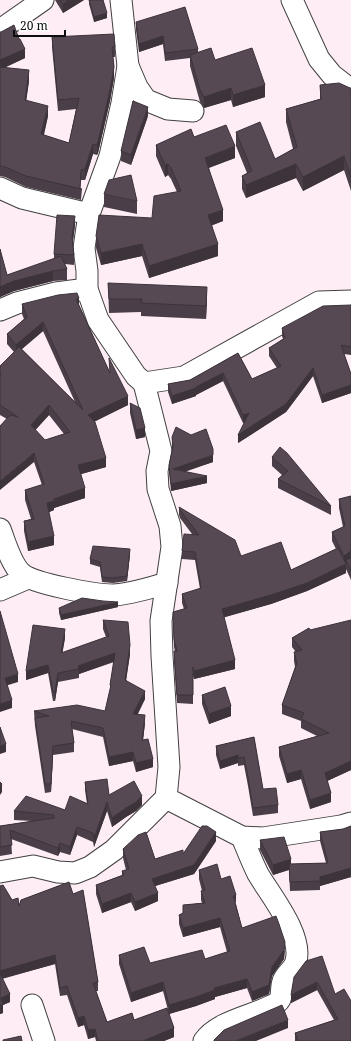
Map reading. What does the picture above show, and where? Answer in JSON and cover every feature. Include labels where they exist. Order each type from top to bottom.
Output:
[{"type":"street","points":[[0,30],[43,0]]},
{"type":"street","points":[[0,872],[33,866],[58,872],[75,873],[90,867],[114,850],[166,798],[169,767],[161,621],[172,547],[170,526],[158,489],[157,471],[161,450],[144,383],[136,376],[98,320],[87,289],[87,271],[84,248],[89,214],[110,156],[122,103],[128,66],[121,0]]},
{"type":"street","points":[[292,0],[319,59],[332,74],[351,90]]},
{"type":"street","points":[[128,66],[137,87],[146,100],[168,109],[193,111]]},
{"type":"street","points":[[0,188],[22,198],[89,214]]},
{"type":"street","points":[[0,310],[17,303],[56,293],[87,289]]},
{"type":"street","points":[[144,383],[184,377],[319,302],[351,301]]},
{"type":"street","points":[[0,529],[20,573],[28,578],[42,583],[113,595],[167,584]]},
{"type":"street","points":[[0,590],[28,578]]},
{"type":"street","points":[[166,798],[242,838],[263,838],[341,826],[351,823]]},
{"type":"street","points":[[204,1041],[207,1036],[231,1021],[275,1005],[282,996],[282,983],[286,974],[292,970],[296,961],[297,948],[289,924],[257,873],[242,838]]},
{"type":"street","points":[[32,1005],[44,1041]]},
{"type":"building","points":[[60,0],[69,0],[63,4]]},
{"type":"building","points":[[89,0],[103,0],[107,13],[94,17]]},
{"type":"building","points":[[185,7],[198,49],[165,53],[163,36],[139,44],[136,22]]},
{"type":"building","points":[[14,25],[19,39],[25,49],[0,60],[0,32]]},
{"type":"building","points":[[114,34],[115,47],[112,47],[114,67],[110,90],[97,145],[93,144],[85,169],[81,170],[80,189],[26,176],[0,166],[0,67],[29,70],[25,100],[48,106],[41,134],[69,143],[79,98],[58,100],[52,37]]},
{"type":"building","points":[[211,48],[215,60],[252,48],[265,85],[233,95],[231,88],[204,97],[200,90],[190,55]]},
{"type":"building","points":[[339,83],[351,88],[351,177],[344,156],[303,177],[296,164],[246,185],[242,176],[252,171],[236,132],[260,122],[275,159],[297,147],[286,109],[321,99],[320,85]]},
{"type":"building","points":[[133,101],[148,107],[131,155],[121,151]]},
{"type":"building","points":[[226,125],[235,146],[205,158],[223,210],[208,215],[218,244],[149,266],[142,244],[101,253],[96,236],[99,215],[152,218],[154,196],[181,191],[171,168],[168,164],[165,165],[156,145],[191,129],[194,137]]},
{"type":"building","points":[[131,175],[137,201],[104,194],[109,180]]},
{"type":"building","points":[[57,215],[75,216],[72,237],[74,255],[54,254]]},
{"type":"building","points":[[0,249],[7,275],[61,256],[67,269],[14,281],[0,287]]},
{"type":"building","points":[[108,283],[207,287],[206,306],[141,303],[142,299],[109,299]]},
{"type":"building","points":[[77,293],[79,298],[76,299],[110,373],[109,358],[128,396],[88,415],[95,422],[106,458],[78,465],[85,488],[47,503],[54,536],[28,542],[24,521],[34,519],[25,490],[44,484],[34,453],[0,481],[0,426],[10,415],[18,417],[0,405],[0,366],[19,347],[83,410],[43,322],[16,345],[7,334],[27,317],[22,304],[58,295]],"holes":[[[49,405],[70,432],[45,440],[31,425]]]},
{"type":"building","points":[[351,305],[351,347],[341,345],[351,374],[351,385],[322,395],[313,368],[286,404],[238,435],[249,413],[243,415],[223,373],[196,388],[172,396],[168,384],[190,380],[238,353],[252,379],[281,366],[269,348],[285,338],[282,328],[323,306]]},
{"type":"building","points":[[130,403],[140,408],[145,428],[136,430]]},
{"type":"building","points":[[176,427],[191,435],[206,429],[213,449],[213,455],[173,469],[207,476],[171,484],[169,465],[173,446],[172,437]]},
{"type":"building","points":[[280,447],[287,453],[331,506],[278,479],[288,471],[272,457]]},
{"type":"building","points":[[351,496],[351,551],[344,556],[332,532],[345,526],[339,499]]},
{"type":"building","points":[[179,507],[235,540],[241,556],[281,542],[291,570],[338,548],[346,564],[307,583],[222,609],[235,660],[194,671],[193,667],[193,695],[177,695],[174,651],[177,651],[174,639],[173,612],[187,608],[182,594],[201,588],[195,552],[182,551],[184,534],[199,535]]},
{"type":"building","points":[[93,546],[130,549],[127,576],[113,578],[102,577],[100,562],[90,559]]},
{"type":"building","points":[[351,558],[351,571],[346,560]]},
{"type":"building","points":[[82,598],[118,602],[61,615],[59,608]]},
{"type":"building","points":[[0,611],[18,674],[5,678],[12,700],[0,704]]},
{"type":"building","points":[[103,620],[128,622],[130,645],[125,680],[145,691],[133,714],[145,715],[142,740],[148,739],[153,759],[136,763],[133,752],[109,757],[103,728],[71,721],[74,743],[53,746],[51,784],[45,784],[35,718],[49,716],[34,711],[77,705],[105,711],[111,685],[115,653],[78,666],[79,669],[58,673],[55,692],[53,692],[48,665],[26,671],[33,625],[65,629],[61,653],[109,636]]},
{"type":"building","points":[[351,620],[351,761],[325,773],[331,793],[310,800],[301,770],[287,774],[279,747],[329,733],[301,719],[304,713],[282,705],[297,663],[294,652],[302,650],[292,638],[309,628],[310,630]]},
{"type":"building","points":[[225,687],[231,706],[209,714],[202,695]]},
{"type":"building","points":[[0,727],[6,744],[0,746]]},
{"type":"building","points":[[254,737],[263,789],[276,788],[278,805],[253,808],[244,757],[238,758],[238,755],[220,761],[216,746]]},
{"type":"building","points":[[107,779],[109,795],[134,781],[142,796],[136,802],[112,818],[107,802],[94,838],[93,833],[77,827],[70,847],[60,843],[58,848],[10,830],[12,845],[0,847],[0,826],[54,818],[54,815],[14,811],[26,796],[65,810],[70,796],[88,804],[85,782]]},
{"type":"building","points":[[202,826],[207,826],[216,832],[194,865],[152,879],[158,893],[135,902],[131,893],[102,904],[96,885],[124,875],[122,871],[129,869],[123,849],[138,835],[146,832],[155,859],[183,850],[183,854]]},
{"type":"building","points":[[351,826],[351,868],[320,877],[320,881],[290,882],[289,864],[328,863],[320,832],[343,829]]},
{"type":"building","points":[[284,837],[291,859],[273,865],[260,840]]},
{"type":"building","points":[[217,864],[221,879],[230,876],[236,895],[233,896],[242,928],[276,916],[285,942],[284,950],[272,967],[269,985],[252,992],[247,979],[214,988],[215,990],[169,1005],[163,982],[131,993],[119,955],[144,947],[150,963],[202,950],[205,959],[230,951],[220,918],[183,928],[179,915],[183,913],[183,905],[205,903],[201,891],[205,890],[199,870]]},
{"type":"building","points":[[69,882],[73,894],[83,890],[98,982],[93,983],[107,1022],[132,1013],[134,1020],[167,1008],[174,1028],[143,1041],[98,1041],[95,1029],[88,1030],[84,1016],[78,1018],[67,986],[60,988],[55,955],[0,971],[0,886],[3,885],[12,900],[18,898],[19,906],[21,900]]},
{"type":"building","points":[[322,956],[335,994],[344,989],[351,1001],[351,1041],[298,1041],[295,1033],[338,1019],[317,982],[291,995],[294,977],[306,961]]},
{"type":"building","points":[[0,973],[10,994],[1,998],[3,1004],[0,1006]]},
{"type":"building","points":[[282,1005],[288,1020],[235,1041],[214,1041],[224,1030]]},
{"type":"building","points":[[21,1036],[22,1041],[3,1041],[3,1040]]}]
